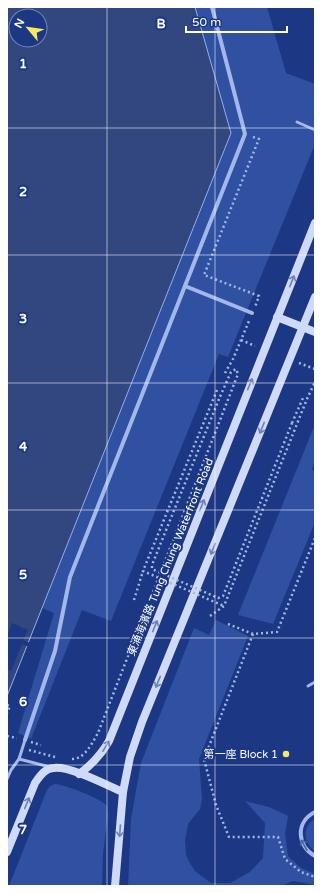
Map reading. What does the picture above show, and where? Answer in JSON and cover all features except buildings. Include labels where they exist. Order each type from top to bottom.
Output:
[{"type":"main road","name":"東涌海濱路 Tung Chung Waterfront Road","points":[[79,774],[91,766],[109,741],[315,223]]},
{"type":"main road","points":[[115,886],[123,792],[130,757],[142,722],[315,297]]},
{"type":"main road","points":[[277,317],[315,332]]},
{"type":"main road","points":[[7,852],[35,783],[47,770],[60,768],[123,792]]},
{"type":"street","points":[[26,740],[55,651],[70,577],[245,134],[212,7]]},
{"type":"street","points":[[185,286],[252,314]]},
{"type":"street","points":[[315,812],[306,819],[300,830],[300,836],[304,847],[315,856]]},
{"type":"lane","points":[[297,122],[315,130]]},
{"type":"lane","points":[[308,686],[315,682]]},
{"type":"lane","points":[[7,779],[11,770],[19,759],[26,740]]},
{"type":"lane","points":[[19,759],[54,768]]},
{"type":"path","points":[[225,373],[241,340],[259,296],[204,275],[259,139],[245,134]]},
{"type":"path","points":[[241,340],[264,349]]},
{"type":"path","points":[[290,359],[315,369]]},
{"type":"path","name":"東涌海濱路 Tung Chung Waterfront Road","points":[[70,759],[76,759],[84,754],[91,746],[98,733],[238,374],[236,368],[231,372],[152,565],[152,569],[218,598],[222,596],[225,591],[292,422],[303,398]]},
{"type":"path","points":[[210,616],[224,606],[306,399],[315,382]]},
{"type":"path","points":[[134,600],[143,571],[217,390]]},
{"type":"path","points":[[228,624],[254,634],[277,632],[315,538]]},
{"type":"path","points":[[143,571],[224,606]]},
{"type":"path","points":[[254,634],[204,759],[216,805],[229,837],[278,837],[284,859],[301,872],[315,877]]},
{"type":"path","points":[[7,705],[10,706],[7,713]]},
{"type":"path","points":[[22,749],[58,758]]},
{"type":"shaded area","points":[[7,7],[195,7],[231,133],[7,696]]},
{"type":"shaded area","points":[[195,7],[267,7],[286,73],[315,84],[315,144],[228,357],[219,354],[111,621],[82,610],[31,739],[18,733],[54,613],[42,608],[231,133]]},
{"type":"shaded area","points":[[315,424],[315,462],[312,469],[315,472],[315,522],[273,624],[238,615]]},
{"type":"shaded area","points":[[216,620],[248,636],[199,759],[202,799],[200,809],[188,824],[185,841],[186,855],[196,872],[211,883],[230,883],[250,872],[263,858],[265,823],[245,801],[269,807],[288,816],[285,834],[288,856],[301,868],[315,874],[315,885],[293,881],[281,886],[128,886],[131,819],[141,763],[194,628],[209,635]]},
{"type":"shaded area","points":[[55,784],[82,792],[97,799],[107,806],[108,816],[103,853],[102,886],[9,886],[47,790],[50,786]]},
{"type":"shaded area","points":[[315,819],[315,851],[308,844],[306,839],[306,830]]},
{"type":"pier","points":[[12,623],[28,630],[23,640],[30,643],[29,647],[22,644],[11,671],[7,669],[7,637]]},
{"type":"place","name":"第一座 Block 1","points":[[286,754]]}]
